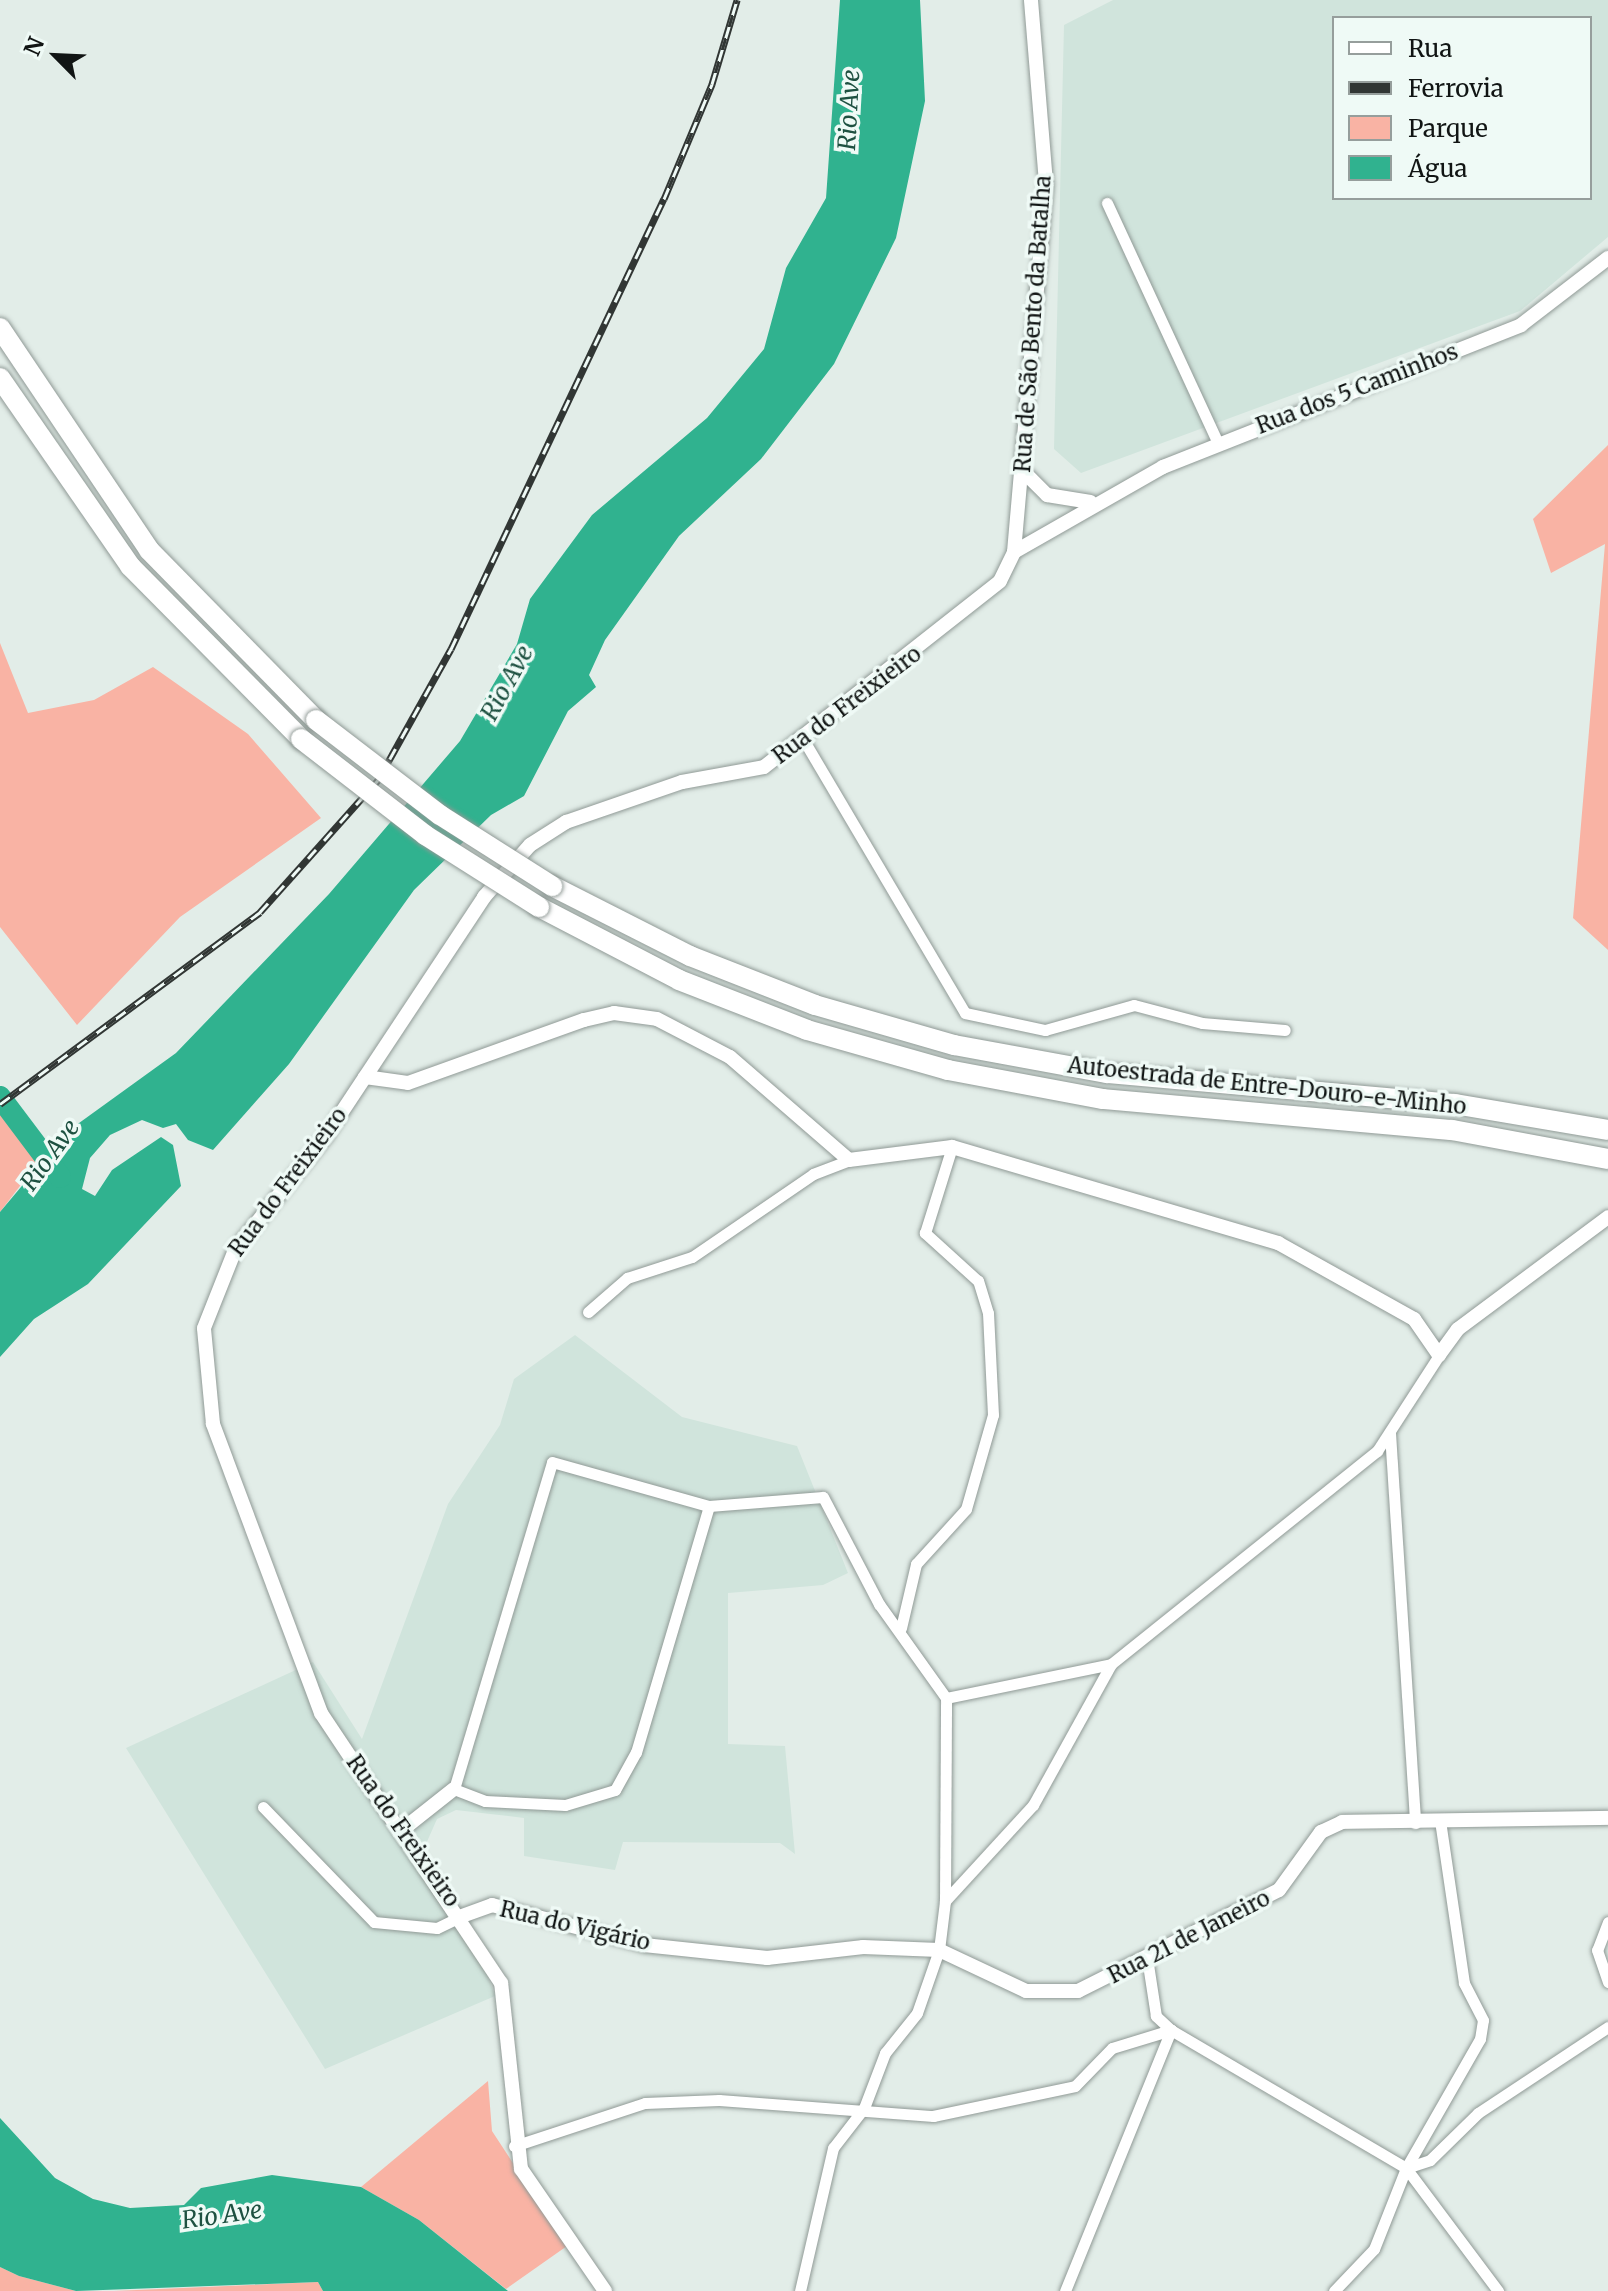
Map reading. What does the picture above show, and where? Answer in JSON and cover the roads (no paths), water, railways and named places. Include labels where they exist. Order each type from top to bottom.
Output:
[{"type":"highway","name":"Autoestrada de Entre-Douro-e-Minho","points":[[0,328],[149,550],[316,720],[440,815],[552,886],[690,956],[801,1000],[954,1045],[1107,1073],[1455,1104],[1608,1130]]},
{"type":"highway","name":"Autoestrada de Entre-Douro-e-Minho","points":[[0,378],[130,566],[301,739],[425,835],[539,907],[693,985],[807,1030],[948,1070],[1103,1099],[1452,1130],[1608,1159]]},
{"type":"street","name":"Rua de São Bento da Batalha","points":[[1014,552],[1046,183],[1031,0]]},
{"type":"street","points":[[1107,203],[1218,443]]},
{"type":"street","name":"Rua dos 5 Caminhos","points":[[1014,552],[1094,501],[1218,443],[1521,325],[1608,258]]},
{"type":"street","name":"Rua dos 5 Caminhos","points":[[1021,469],[1047,495],[1070,504],[1094,501]]},
{"type":"street","name":"Rua do Freixieiro","points":[[605,2291],[540,2202],[514,2146],[501,1983],[462,1916],[321,1713],[213,1424],[203,1361],[210,1298],[235,1250],[365,1077],[484,897],[530,845],[566,822],[682,782],[764,767],[983,597],[1014,552]]},
{"type":"street","points":[[803,739],[965,1013],[1045,1030],[1134,1005],[1202,1023],[1285,1030]]},
{"type":"street","points":[[365,1077],[408,1083],[584,1020],[614,1013],[657,1019],[730,1057],[849,1160]]},
{"type":"street","points":[[901,1628],[916,1564],[966,1509],[993,1415],[991,1335],[978,1281],[925,1233],[952,1147]]},
{"type":"street","points":[[588,1312],[627,1278],[692,1257],[813,1174],[849,1160],[952,1147],[1278,1243],[1414,1319],[1439,1355]]},
{"type":"street","points":[[945,1901],[1033,1805],[1111,1664],[1231,1573],[1390,1432],[1458,1329],[1608,1217]]},
{"type":"street","points":[[1390,1432],[1415,1823]]},
{"type":"street","points":[[402,1830],[454,1789],[552,1462],[709,1506],[823,1497],[879,1604],[901,1628],[946,1698],[945,1901],[939,1950],[917,2013],[885,2053],[864,2108],[833,2148],[800,2291]]},
{"type":"street","points":[[454,1789],[485,1801],[565,1805],[615,1790],[636,1752],[709,1506]]},
{"type":"street","points":[[946,1698],[1111,1664]]},
{"type":"street","name":"Rua do Vigário","points":[[263,1807],[374,1922],[437,1928],[492,1905],[644,1945],[767,1958],[863,1947],[939,1950]]},
{"type":"street","name":"Rua 21 de Janeiro","points":[[939,1950],[1026,1991],[1078,1991],[1279,1890],[1321,1832],[1342,1822],[1608,1818]]},
{"type":"street","points":[[1334,2291],[1374,2249],[1406,2168],[1474,2051],[1483,2020],[1464,1983],[1440,1821]]},
{"type":"street","points":[[1608,1922],[1597,1950],[1608,1982]]},
{"type":"street","points":[[1147,1958],[1156,2016],[1171,2030],[1406,2168],[1498,2291]]},
{"type":"street","points":[[1406,2168],[1430,2160],[1478,2113],[1608,2027]]},
{"type":"street","points":[[514,2146],[645,2103],[864,2108],[933,2116],[1075,2086],[1112,2048],[1171,2030]]},
{"type":"street","points":[[1065,2291],[1171,2030]]},
{"type":"water","name":"Rio Ave","points":[[840,0],[920,0],[925,101],[896,238],[834,364],[761,459],[679,536],[605,640],[589,675],[596,687],[568,711],[524,796],[491,815],[414,890],[289,1064],[213,1150],[188,1140],[176,1124],[163,1128],[142,1120],[110,1135],[90,1158],[82,1189],[95,1196],[112,1170],[161,1137],[173,1145],[181,1186],[88,1284],[34,1319],[0,1357],[0,1212],[68,1131],[176,1053],[329,894],[460,741],[517,644],[530,599],[592,515],[707,418],[764,349],[786,268],[826,198]]},
{"type":"water","name":"Rio Ave","points":[[0,2118],[55,2178],[93,2199],[130,2208],[184,2205],[201,2188],[272,2175],[361,2187],[419,2220],[508,2291],[323,2291],[318,2282],[76,2291],[19,2276],[0,2267]]},
{"type":"waterway","name":"Rio Ave","points":[[0,1097],[60,1177]]},
{"type":"railway","points":[[0,1104],[260,912],[378,780],[451,649],[664,199],[712,84],[737,0]]}]
